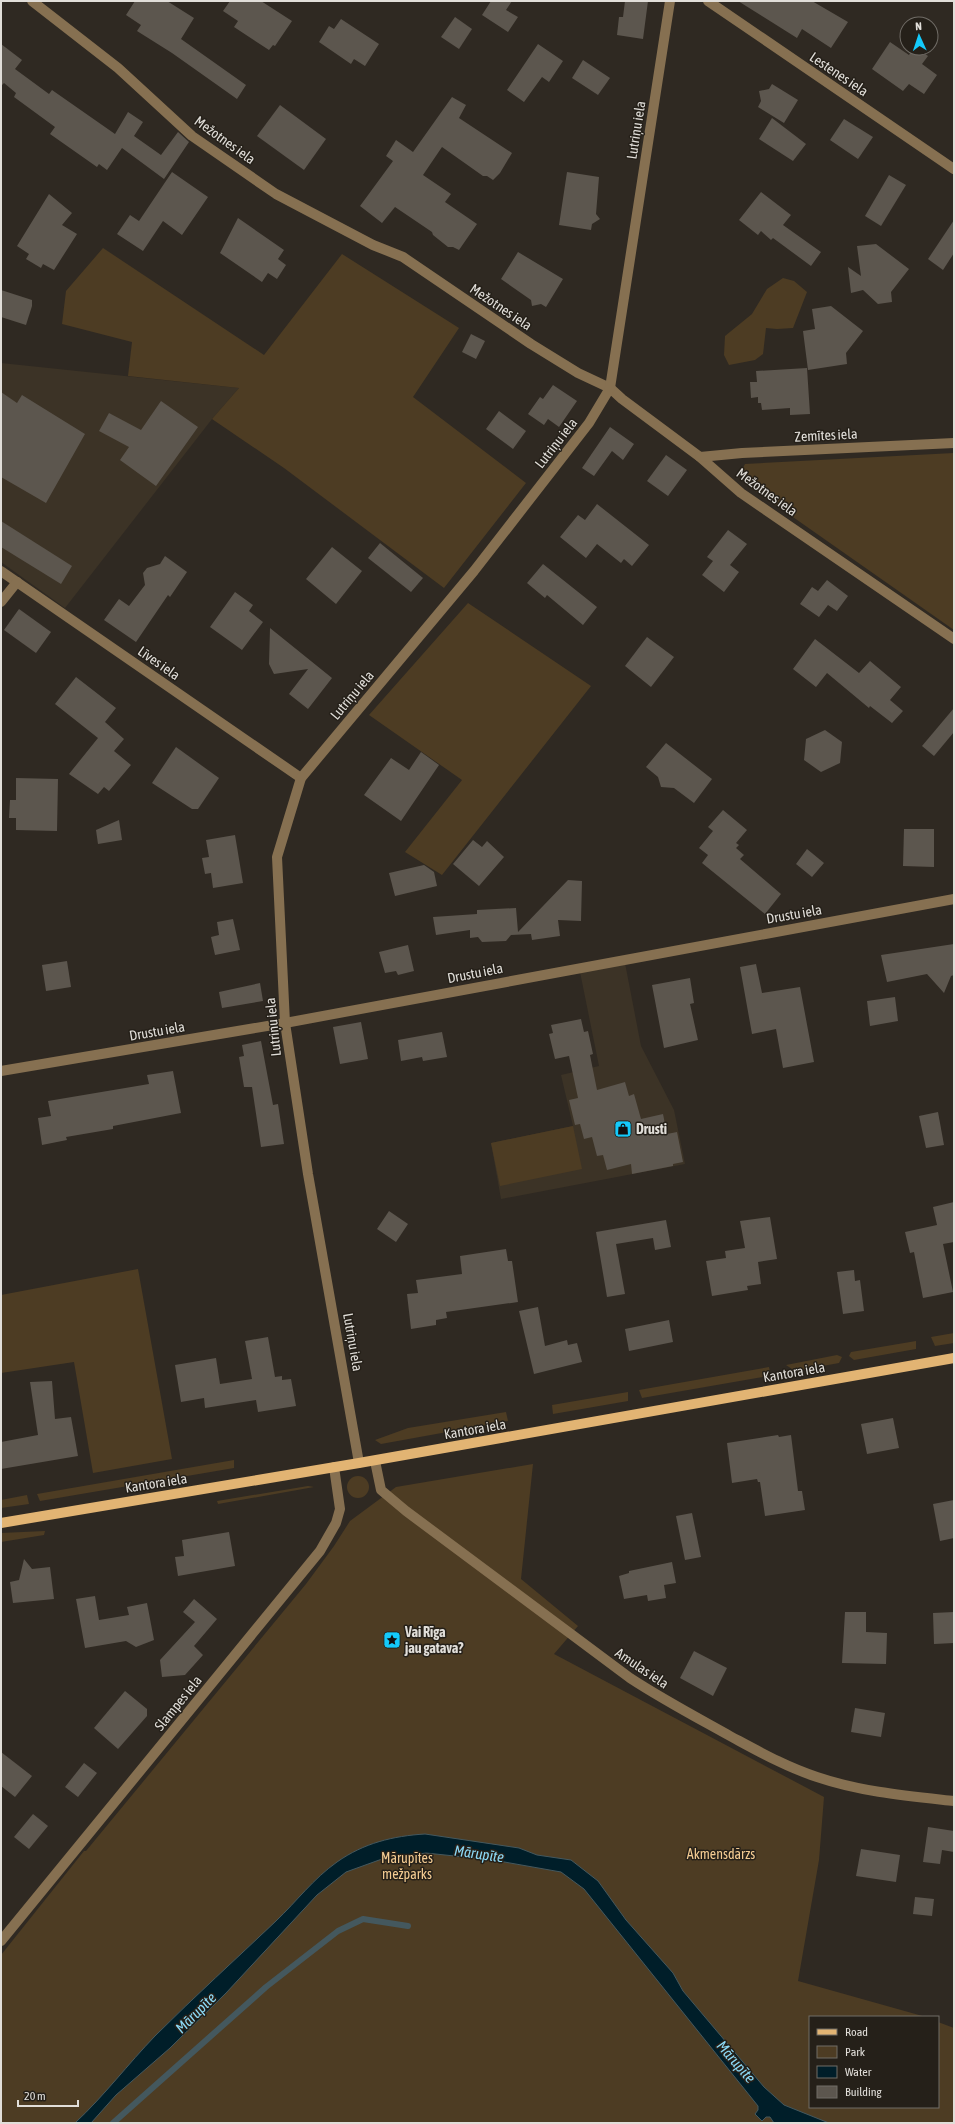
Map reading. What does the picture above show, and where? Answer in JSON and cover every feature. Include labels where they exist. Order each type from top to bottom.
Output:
[{"type":"main road","name":"Kantora iela","points":[[1,1523],[375,1461],[954,1358]]},
{"type":"street","name":"Mežotnes iela","points":[[32,1],[118,68],[192,136],[276,194],[373,245],[403,258],[531,344],[578,373],[610,388],[622,399],[700,457],[741,493],[954,640]]},
{"type":"street","name":"Lutriņu iela","points":[[359,1463],[308,1174],[285,1023],[277,857],[301,778],[474,571],[589,423],[610,388],[670,1]]},
{"type":"street","name":"Lestenes iela","points":[[708,1],[954,169]]},
{"type":"street","name":"Zemītes iela","points":[[700,457],[764,452],[954,443]]},
{"type":"street","name":"Līves iela","points":[[1,571],[301,778]]},
{"type":"street","points":[[1,602],[17,582]]},
{"type":"street","name":"Drustu iela","points":[[1,1071],[285,1023],[954,899]]},
{"type":"street","name":"Amulas iela","points":[[375,1461],[381,1490],[406,1511],[630,1678],[663,1699],[781,1763],[817,1777],[847,1786],[894,1795],[954,1801]]},
{"type":"street","name":"Slampes iela","points":[[1,1941],[320,1551],[336,1523],[340,1509],[334,1467]]},
{"type":"shaded area","points":[[1,363],[239,388],[212,419],[65,608],[1,562]]},
{"type":"shaded area","points":[[625,963],[641,1046],[674,1110],[685,1164],[501,1199],[491,1143],[573,1126],[561,1075],[599,1066],[580,972]]},
{"type":"green space","points":[[103,248],[264,355],[342,254],[459,328],[413,397],[526,483],[444,588],[284,468],[212,419],[239,388],[128,376],[132,342],[62,324],[66,291]]},
{"type":"green space","points":[[783,278],[794,281],[807,292],[793,328],[766,328],[763,354],[755,360],[729,365],[724,355],[725,336],[752,314],[767,289]]},
{"type":"green space","points":[[954,453],[954,630],[753,489],[743,480],[741,472],[745,464]]},
{"type":"green space","points":[[468,603],[591,686],[442,875],[405,852],[462,780],[369,715]]},
{"type":"green space","points":[[573,1126],[582,1169],[500,1186],[491,1143]]},
{"type":"green space","points":[[138,1269],[172,1459],[93,1473],[74,1362],[1,1373],[1,1295]]},
{"type":"green space","points":[[954,1333],[954,1343],[935,1346],[931,1337]]},
{"type":"green space","points":[[916,1341],[916,1349],[854,1360],[849,1356],[851,1352]]},
{"type":"green space","points":[[837,1355],[842,1357],[839,1363],[795,1371],[786,1365]]},
{"type":"green space","points":[[769,1367],[770,1372],[768,1376],[642,1398],[639,1390]]},
{"type":"green space","points":[[628,1392],[628,1401],[553,1414],[552,1405]]},
{"type":"green space","points":[[506,1412],[508,1421],[381,1444],[375,1440],[408,1428]]},
{"type":"green space","points":[[234,1460],[234,1468],[40,1501],[37,1494]]},
{"type":"green space","name":"Mārupītes mežparks","points":[[533,1464],[521,1579],[578,1626],[554,1654],[824,1797],[819,1860],[798,1981],[922,2016],[809,2016],[809,2108],[939,2108],[939,2022],[954,2028],[954,2123],[1,2123],[1,1955],[84,1851],[86,1851],[306,1584],[350,1521],[396,1487]]},
{"type":"green space","points":[[358,1476],[366,1479],[369,1487],[366,1495],[358,1498],[350,1495],[347,1487],[350,1479]]},
{"type":"green space","points":[[308,1486],[314,1487],[218,1504],[217,1501]]},
{"type":"green space","points":[[27,1495],[29,1504],[1,1508],[1,1500]]},
{"type":"green space","points":[[45,1531],[44,1535],[1,1542],[1,1533]]},
{"type":"water","name":"Mārupīte","points":[[425,1834],[519,1848],[537,1855],[571,1860],[598,1881],[626,1920],[673,1973],[683,1991],[764,2087],[784,2105],[829,2123],[774,2123],[770,2117],[766,2117],[762,2121],[755,2114],[758,2110],[758,2106],[584,1889],[561,1872],[493,1860],[426,1853],[382,1859],[346,1872],[317,1895],[226,1993],[170,2048],[116,2095],[91,2123],[75,2123],[96,2102],[155,2036],[276,1921],[328,1869],[347,1855],[368,1845],[390,1839]]},
{"type":"building","points":[[135,1],[167,1],[194,18],[181,39],[246,85],[237,99],[172,53],[137,31],[141,25],[126,15]]},
{"type":"building","points":[[230,1],[261,1],[292,21],[275,46],[273,45],[269,50],[234,27],[238,21],[223,11]]},
{"type":"building","points":[[491,1],[512,1],[506,10],[518,17],[508,32],[482,15]]},
{"type":"building","points":[[625,1],[648,1],[643,39],[617,35],[619,17],[623,17]]},
{"type":"building","points":[[738,1],[812,1],[848,22],[831,48],[802,29],[797,38]]},
{"type":"building","points":[[455,17],[472,29],[459,49],[441,37]]},
{"type":"building","points":[[341,19],[379,44],[365,66],[354,59],[351,64],[319,42],[329,26],[334,29]]},
{"type":"building","points":[[890,42],[899,48],[899,56],[928,56],[922,64],[937,75],[924,94],[909,84],[903,91],[872,69]]},
{"type":"building","points":[[1,44],[22,60],[15,69],[49,94],[52,90],[115,134],[128,112],[143,122],[134,136],[161,155],[178,132],[189,142],[164,179],[122,148],[107,170],[99,164],[97,167],[50,134],[55,127],[14,97],[16,93],[4,83],[1,86]]},
{"type":"building","points":[[538,44],[563,61],[549,82],[542,77],[524,102],[507,90]]},
{"type":"building","points":[[583,60],[610,78],[598,95],[572,78]]},
{"type":"building","points":[[772,84],[798,100],[784,123],[758,107],[761,101],[759,91],[769,89]]},
{"type":"building","points":[[452,97],[466,105],[459,118],[512,153],[500,173],[493,180],[487,176],[483,176],[442,147],[423,175],[451,194],[445,202],[477,224],[459,250],[453,247],[448,247],[433,235],[432,232],[395,207],[382,223],[360,206],[393,161],[386,156],[396,140],[413,152]]},
{"type":"building","points":[[280,105],[326,139],[304,170],[257,136]]},
{"type":"building","points":[[772,118],[806,144],[793,161],[759,139]]},
{"type":"building","points":[[844,119],[873,137],[858,159],[830,140]]},
{"type":"building","points":[[172,172],[208,197],[182,235],[163,221],[143,251],[117,234],[130,215],[139,221]]},
{"type":"building","points":[[567,172],[599,177],[596,214],[600,219],[592,224],[591,230],[559,225]]},
{"type":"building","points":[[889,175],[906,185],[881,226],[865,216]]},
{"type":"building","points":[[761,192],[791,215],[783,225],[821,252],[811,266],[773,238],[771,240],[761,231],[758,235],[739,220]]},
{"type":"building","points":[[49,194],[72,213],[62,225],[77,234],[54,270],[43,264],[41,268],[26,259],[29,254],[17,246]]},
{"type":"building","points":[[238,218],[284,250],[278,259],[286,265],[277,279],[268,273],[262,282],[220,253]]},
{"type":"building","points":[[954,220],[954,253],[943,270],[928,259]]},
{"type":"building","points":[[876,244],[909,269],[891,292],[892,302],[878,304],[863,290],[851,293],[848,267],[861,276],[857,246]]},
{"type":"building","points":[[518,252],[563,279],[546,307],[541,304],[532,306],[531,300],[501,279]]},
{"type":"building","points":[[1,290],[32,300],[32,306],[26,325],[1,317]]},
{"type":"building","points":[[831,306],[863,331],[846,353],[847,364],[808,370],[803,331],[815,329],[812,309]]},
{"type":"building","points":[[471,334],[485,341],[476,359],[462,352]]},
{"type":"building","points":[[807,368],[810,414],[790,415],[790,408],[762,410],[761,403],[758,403],[758,397],[751,398],[750,382],[757,382],[756,371]]},
{"type":"building","points":[[553,385],[577,401],[559,427],[548,419],[544,425],[528,414],[540,397],[543,399]]},
{"type":"building","points":[[1,392],[17,403],[22,395],[85,434],[46,503],[1,477]]},
{"type":"building","points":[[161,401],[198,427],[156,486],[120,460],[129,447],[99,431],[109,413],[141,430]]},
{"type":"building","points":[[499,411],[526,431],[513,449],[486,429]]},
{"type":"building","points":[[610,427],[634,444],[623,460],[612,451],[594,476],[582,468]]},
{"type":"building","points":[[666,455],[687,470],[668,496],[647,481]]},
{"type":"building","points":[[597,504],[649,545],[632,566],[624,559],[621,563],[597,544],[586,558],[560,537],[578,515],[585,520]]},
{"type":"building","points":[[1,521],[72,566],[61,584],[1,547]]},
{"type":"building","points":[[728,530],[747,544],[730,565],[739,572],[724,592],[702,575],[713,561],[707,557]]},
{"type":"building","points":[[380,543],[423,578],[411,592],[368,558]]},
{"type":"building","points":[[332,547],[362,571],[336,604],[306,579]]},
{"type":"building","points":[[165,556],[187,572],[170,597],[168,595],[136,642],[104,620],[119,599],[129,606],[145,585],[143,573],[147,568],[160,564]]},
{"type":"building","points":[[543,564],[597,607],[583,625],[547,595],[545,598],[527,583]]},
{"type":"building","points":[[827,580],[848,596],[837,611],[828,605],[819,617],[800,604],[812,587],[818,591]]},
{"type":"building","points":[[235,592],[253,605],[249,611],[263,622],[242,650],[210,627]]},
{"type":"building","points":[[19,609],[51,632],[36,653],[4,630]]},
{"type":"building","points":[[270,628],[332,678],[308,709],[289,694],[308,669],[274,674],[269,664]]},
{"type":"building","points":[[647,637],[674,657],[651,687],[625,666]]},
{"type":"building","points":[[815,639],[859,673],[870,661],[901,687],[890,700],[903,711],[892,723],[870,706],[869,708],[827,673],[816,687],[793,669]]},
{"type":"building","points":[[76,677],[116,708],[105,722],[124,739],[114,751],[131,765],[109,791],[104,787],[98,794],[69,774],[98,738],[55,704]]},
{"type":"building","points":[[954,708],[954,732],[934,756],[922,746]]},
{"type":"building","points":[[825,730],[842,742],[840,763],[821,772],[804,760],[806,739]]},
{"type":"building","points":[[666,743],[712,779],[694,803],[674,788],[661,787],[658,777],[646,767]]},
{"type":"building","points":[[176,747],[219,778],[198,809],[192,809],[152,783]]},
{"type":"building","points":[[421,752],[439,765],[401,821],[364,795],[391,758],[409,770]]},
{"type":"building","points":[[16,778],[58,779],[57,831],[16,830],[16,818],[9,818],[10,800],[16,800]]},
{"type":"building","points":[[723,810],[747,830],[736,843],[739,845],[736,848],[744,855],[740,859],[781,894],[765,914],[702,863],[708,855],[699,848],[713,831],[708,827]]},
{"type":"building","points":[[119,820],[122,840],[98,844],[96,830]]},
{"type":"building","points":[[904,829],[934,829],[934,867],[903,866]]},
{"type":"building","points":[[235,835],[243,883],[213,888],[211,873],[205,874],[202,858],[209,857],[206,840]]},
{"type":"building","points":[[473,840],[482,847],[487,841],[504,857],[479,886],[453,864]]},
{"type":"building","points":[[807,849],[824,863],[812,877],[796,864]]},
{"type":"building","points":[[424,865],[434,872],[437,886],[395,896],[389,873]]},
{"type":"building","points":[[568,880],[582,881],[581,921],[558,920],[560,936],[532,940],[531,934],[511,935],[506,941],[482,942],[478,937],[470,938],[470,930],[436,935],[433,917],[477,914],[477,910],[516,908],[518,932]]},
{"type":"building","points":[[233,919],[240,950],[215,955],[211,937],[219,935],[217,922]]},
{"type":"building","points":[[954,944],[954,975],[951,976],[944,993],[927,974],[887,982],[881,955]]},
{"type":"building","points":[[408,945],[414,971],[398,975],[396,971],[385,973],[379,952]]},
{"type":"building","points":[[67,961],[71,987],[46,991],[42,965]]},
{"type":"building","points":[[756,964],[762,993],[800,987],[814,1062],[783,1068],[776,1029],[752,1034],[740,967]]},
{"type":"building","points":[[690,978],[694,1003],[690,1004],[698,1040],[664,1048],[652,985]]},
{"type":"building","points":[[260,983],[263,1001],[222,1008],[219,992]]},
{"type":"building","points":[[895,997],[898,1021],[870,1026],[867,1001]]},
{"type":"building","name":"Drusti","points":[[581,1019],[584,1032],[588,1031],[593,1054],[590,1055],[597,1090],[625,1082],[629,1096],[634,1094],[641,1119],[663,1114],[667,1134],[677,1132],[683,1162],[673,1164],[673,1166],[632,1174],[631,1164],[607,1170],[603,1155],[597,1156],[592,1137],[584,1139],[580,1124],[575,1125],[569,1100],[578,1098],[569,1056],[555,1059],[549,1034],[553,1033],[551,1025]]},
{"type":"building","points":[[361,1022],[368,1059],[340,1064],[333,1027]]},
{"type":"building","points":[[442,1032],[447,1057],[423,1061],[422,1057],[401,1061],[398,1040]]},
{"type":"building","points":[[261,1041],[273,1105],[278,1104],[284,1144],[261,1147],[252,1087],[244,1087],[239,1057],[244,1056],[242,1045]]},
{"type":"building","points":[[173,1071],[181,1113],[113,1126],[113,1129],[66,1137],[67,1140],[42,1145],[38,1118],[51,1116],[48,1101],[149,1084],[147,1075]]},
{"type":"building","points":[[938,1112],[944,1145],[926,1148],[919,1116]]},
{"type":"building","points":[[954,1202],[954,1242],[943,1244],[953,1292],[923,1298],[914,1252],[910,1253],[905,1232],[937,1225],[933,1207]]},
{"type":"building","points":[[389,1211],[408,1224],[396,1242],[377,1229]]},
{"type":"building","points":[[770,1217],[777,1259],[758,1262],[761,1284],[747,1286],[748,1290],[712,1296],[706,1261],[726,1258],[725,1251],[745,1248],[740,1221]]},
{"type":"building","points":[[666,1220],[671,1247],[655,1250],[653,1238],[616,1244],[625,1294],[607,1297],[596,1232]]},
{"type":"building","points":[[506,1249],[508,1261],[512,1261],[518,1302],[446,1312],[447,1318],[436,1320],[436,1325],[411,1329],[407,1294],[418,1293],[416,1280],[462,1274],[460,1256]]},
{"type":"building","points":[[854,1270],[855,1281],[860,1280],[864,1311],[843,1314],[837,1272]]},
{"type":"building","points":[[538,1307],[545,1346],[567,1340],[568,1345],[577,1343],[582,1362],[534,1374],[519,1311]]},
{"type":"building","points":[[669,1320],[673,1342],[629,1351],[625,1329]]},
{"type":"building","points":[[268,1337],[275,1377],[282,1376],[282,1380],[291,1379],[296,1406],[258,1412],[256,1400],[205,1408],[204,1398],[181,1402],[175,1365],[216,1358],[220,1384],[252,1379],[245,1341]]},
{"type":"building","points":[[52,1381],[55,1419],[71,1417],[78,1456],[1,1469],[1,1442],[38,1435],[30,1382]]},
{"type":"building","points":[[893,1418],[899,1448],[867,1454],[861,1424]]},
{"type":"building","points":[[778,1435],[779,1437],[791,1435],[798,1491],[802,1491],[805,1510],[765,1516],[760,1482],[758,1482],[757,1479],[732,1483],[727,1443]]},
{"type":"building","points":[[954,1500],[954,1538],[940,1541],[933,1504]]},
{"type":"building","points":[[692,1513],[701,1557],[685,1560],[676,1516]]},
{"type":"building","points":[[229,1532],[235,1566],[178,1576],[175,1557],[184,1556],[182,1540]]},
{"type":"building","points":[[24,1559],[32,1569],[50,1567],[54,1599],[13,1603],[10,1582],[19,1580]]},
{"type":"building","points":[[672,1562],[676,1583],[664,1585],[666,1598],[648,1601],[647,1595],[624,1599],[619,1576],[629,1573],[629,1571]]},
{"type":"building","points":[[95,1596],[99,1620],[129,1615],[127,1607],[147,1603],[154,1640],[136,1647],[126,1641],[85,1648],[76,1599]]},
{"type":"building","points":[[194,1599],[217,1619],[194,1646],[203,1655],[185,1675],[162,1677],[160,1660],[195,1622],[183,1612]]},
{"type":"building","points":[[845,1612],[866,1612],[866,1632],[887,1633],[886,1664],[842,1663]]},
{"type":"building","points":[[954,1612],[954,1643],[934,1644],[933,1613]]},
{"type":"building","points":[[694,1651],[727,1668],[713,1696],[680,1678]]},
{"type":"building","points":[[125,1691],[147,1709],[147,1716],[118,1749],[94,1728]]},
{"type":"building","points":[[855,1708],[885,1713],[881,1737],[851,1732]]},
{"type":"building","points":[[1,1752],[32,1776],[15,1797],[1,1786]]},
{"type":"building","points":[[84,1763],[97,1773],[78,1797],[65,1787]]},
{"type":"building","points":[[33,1814],[48,1826],[29,1849],[14,1837]]},
{"type":"building","points":[[928,1827],[954,1831],[954,1852],[942,1850],[940,1864],[923,1862]]},
{"type":"building","points":[[861,1849],[900,1855],[896,1882],[856,1876]]},
{"type":"building","points":[[915,1897],[934,1899],[932,1916],[913,1914]]},
{"type":"waterway","points":[[113,2123],[266,1987],[338,1931],[363,1919],[408,1926]]},
{"type":"place","name":"Drusti","points":[[623,1129]]},
{"type":"place","name":"Vai Rīga jau gatava?","points":[[392,1640]]},
{"type":"park label","name":"Akmensdārzs","points":[[721,1854]]}]
